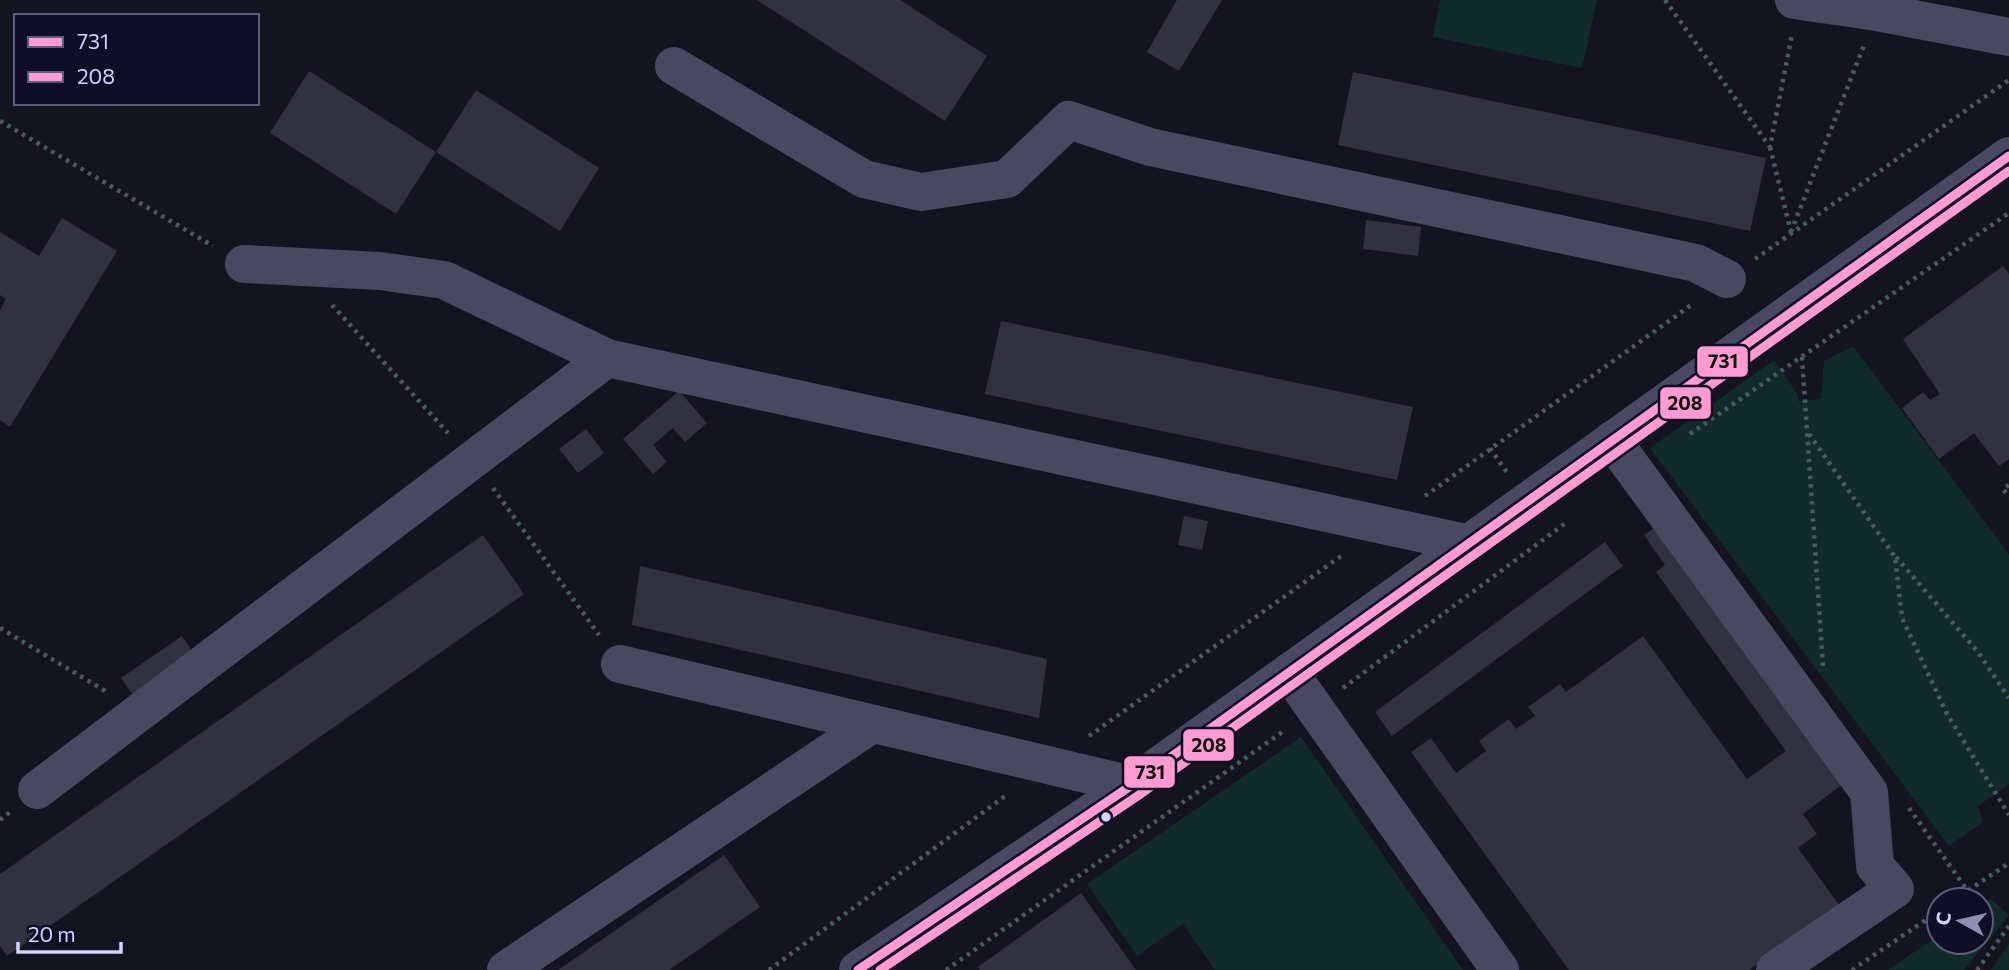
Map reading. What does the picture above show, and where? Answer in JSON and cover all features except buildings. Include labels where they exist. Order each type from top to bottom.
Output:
[{"type":"street","points":[[1793,13],[1877,12],[2009,37]]},
{"type":"street","points":[[674,66],[864,179],[921,192],[1007,179],[1069,120],[1150,147],[1696,263],[1727,279]]},
{"type":"street","points":[[858,970],[1132,785],[1465,543],[2009,156]]},
{"type":"street","points":[[244,264],[380,271],[444,280],[607,358],[1465,543]]},
{"type":"street","points":[[37,790],[607,358]]},
{"type":"street","points":[[1612,440],[1869,792],[1875,866],[1895,889],[1775,970]]},
{"type":"street","points":[[620,664],[1132,785]]},
{"type":"street","points":[[1289,672],[1500,970]]},
{"type":"street","points":[[506,970],[872,724]]},
{"type":"path","points":[[1665,0],[1770,147],[1791,233],[1877,12]]},
{"type":"path","points":[[1770,147],[1793,13]]},
{"type":"path","points":[[0,121],[244,264]]},
{"type":"path","points":[[1637,471],[2009,213]]},
{"type":"path","points":[[298,267],[473,460],[620,664]]},
{"type":"path","points":[[1802,357],[1824,680]]},
{"type":"path","points":[[1807,431],[1895,557],[1978,652],[2009,698]]},
{"type":"path","points":[[2009,485],[2003,489],[2009,497]]},
{"type":"path","points":[[946,970],[1315,708],[1572,519]]},
{"type":"path","points":[[1895,557],[1902,618],[1947,714],[2009,815]]},
{"type":"path","points":[[0,628],[140,712]]},
{"type":"path","points":[[1975,886],[2009,863]]},
{"type":"path","points":[[1852,970],[1925,920]]},
{"type":"path","points":[[1977,970],[2009,926]]},
{"type":"green space","points":[[1440,0],[1597,0],[1582,68],[1433,37]]},
{"type":"green space","points":[[1853,346],[2009,554],[2009,784],[1978,806],[1983,822],[1949,846],[1650,448],[1774,360],[1798,395],[1798,401],[1821,399],[1824,361]]},
{"type":"green space","points":[[1301,737],[1463,970],[1215,970],[1183,924],[1137,956],[1087,884]]},
{"type":"green space","points":[[1995,903],[2009,915],[1995,932]]},
{"type":"green space","points":[[2009,944],[2009,970],[1991,970]]},
{"type":"green space","points":[[1925,945],[1925,956],[1975,956],[1964,970],[1888,970]]},
{"type":"transit line","name":"731","points":[[858,970],[1132,785],[2009,156]]},
{"type":"transit line","name":"208","points":[[880,970],[1139,795],[2009,171]]}]
